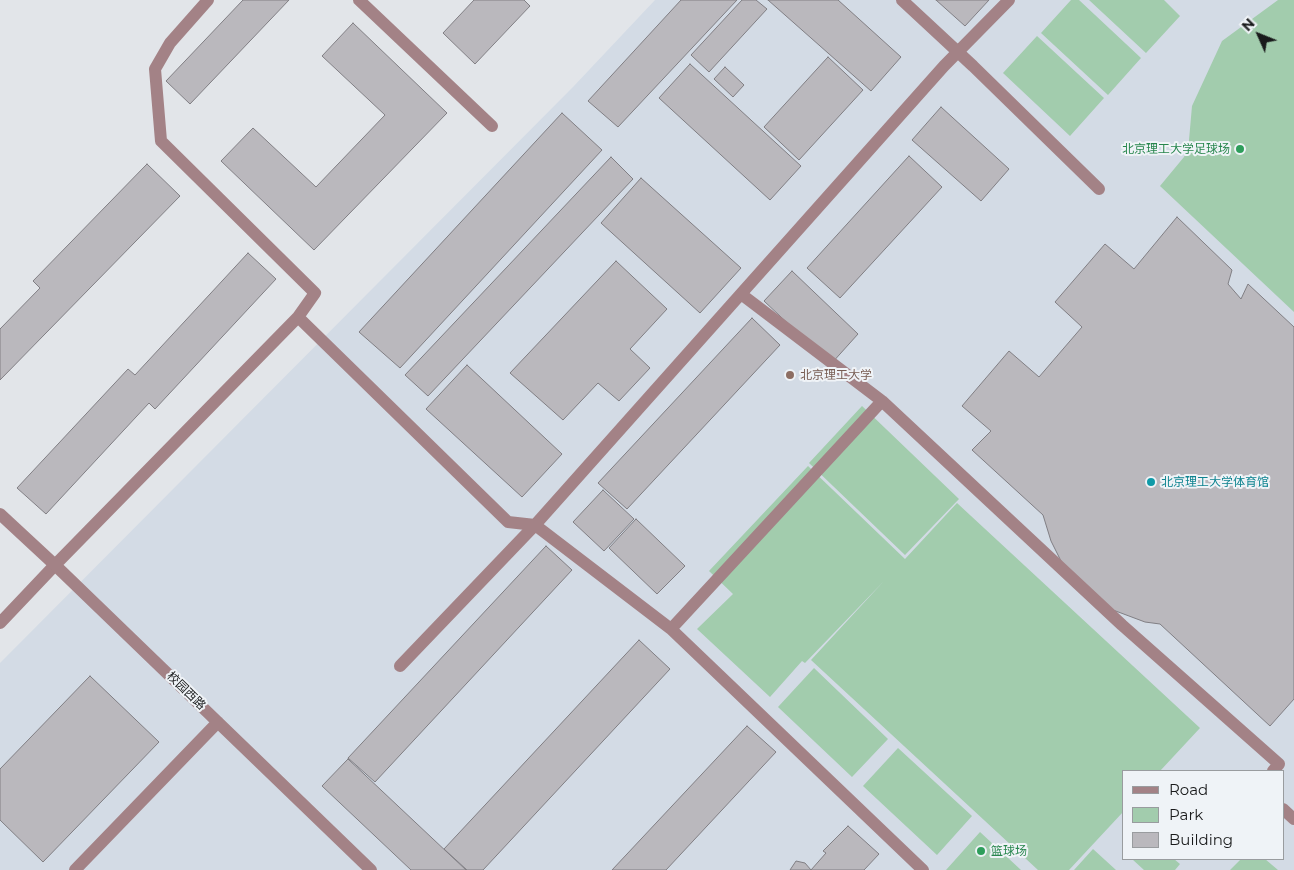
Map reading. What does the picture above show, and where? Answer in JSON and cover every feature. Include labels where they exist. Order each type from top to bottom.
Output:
[{"type":"street","points":[[0,623],[298,317],[315,293],[161,141],[155,69],[170,43],[208,0]]},
{"type":"street","points":[[359,0],[492,126]]},
{"type":"street","points":[[902,0],[973,66],[1099,189]]},
{"type":"street","points":[[400,666],[535,525],[957,53],[1009,0]]},
{"type":"street","points":[[741,294],[882,401],[1122,625],[1278,764],[1274,770]]},
{"type":"street","points":[[298,317],[508,522],[535,525],[671,629],[923,870]]},
{"type":"street","points":[[671,629],[882,401]]},
{"type":"street","name":"校园西路","points":[[0,514],[56,565],[371,870]]},
{"type":"street","points":[[75,870],[218,722]]},
{"type":"street","points":[[1284,809],[1294,820]]},
{"type":"shaded area","name":"北京理工大学","points":[[655,0],[1294,0],[1294,870],[0,870],[0,663],[573,87]]},
{"type":"green space","points":[[1071,0],[1079,0],[1141,58],[1108,95],[1041,33]]},
{"type":"green space","points":[[1089,0],[1164,0],[1180,16],[1146,53]]},
{"type":"green space","name":"北京理工大学足球场","points":[[1278,0],[1294,0],[1294,312],[1160,186],[1184,157],[1189,140],[1192,106],[1222,41]]},
{"type":"green space","points":[[1037,36],[1104,98],[1070,136],[1003,73]]},
{"type":"green space","points":[[862,406],[959,499],[905,555],[809,463]]},
{"type":"green space","points":[[808,466],[905,559],[957,503],[1200,728],[1161,770],[1122,770],[1122,813],[1069,870],[1038,870],[811,660],[884,581],[805,663],[802,661],[770,697],[697,629],[733,594],[709,571]]},
{"type":"green space","points":[[814,668],[888,739],[852,777],[778,707]]},
{"type":"green space","points":[[898,748],[972,816],[937,855],[863,786]]},
{"type":"green space","name":"篮球场","points":[[980,832],[1021,870],[946,870]]},
{"type":"green space","points":[[1093,849],[1116,870],[1074,870]]},
{"type":"green space","points":[[1133,860],[1175,860],[1180,864],[1175,870],[1144,870]]},
{"type":"green space","points":[[1240,860],[1266,860],[1278,870],[1230,870]]},
{"type":"building","points":[[243,0],[289,0],[190,104],[166,81]]},
{"type":"building","points":[[474,0],[524,0],[530,6],[475,64],[443,33]]},
{"type":"building","points":[[681,0],[737,0],[618,127],[588,101]]},
{"type":"building","points":[[742,0],[756,0],[767,9],[709,72],[691,55]]},
{"type":"building","points":[[768,0],[838,0],[901,57],[871,91]]},
{"type":"building","points":[[936,0],[989,0],[965,26]]},
{"type":"building","points":[[353,23],[447,113],[314,250],[221,161],[253,128],[316,187],[385,115],[322,56]]},
{"type":"building","points":[[828,57],[863,90],[799,160],[764,127]]},
{"type":"building","points":[[690,64],[801,166],[770,200],[659,98]]},
{"type":"building","points":[[725,67],[744,85],[733,97],[714,79]]},
{"type":"building","points":[[941,107],[1009,169],[981,201],[912,140]]},
{"type":"building","points":[[562,113],[602,150],[400,368],[359,332]]},
{"type":"building","points":[[909,156],[942,187],[840,298],[807,268]]},
{"type":"building","points":[[611,157],[633,179],[428,396],[405,375]]},
{"type":"building","points":[[147,164],[180,196],[0,380],[0,329],[40,288],[33,281]]},
{"type":"building","points":[[641,178],[741,268],[700,313],[601,223]]},
{"type":"building","name":"北京理工大学体育馆","points":[[1177,217],[1232,270],[1228,284],[1241,299],[1248,284],[1294,327],[1294,699],[1270,726],[1160,624],[1145,622],[1113,610],[1062,563],[1051,541],[1043,515],[972,450],[991,431],[962,406],[1009,351],[1039,377],[1082,327],[1055,302],[1105,244],[1134,269]]},
{"type":"building","points":[[248,253],[276,279],[155,409],[149,403],[46,514],[17,488],[128,369],[135,375]]},
{"type":"building","points":[[616,261],[667,309],[630,349],[650,368],[619,401],[598,383],[563,420],[510,373]]},
{"type":"building","points":[[792,271],[858,334],[831,364],[764,301]]},
{"type":"building","points":[[752,318],[780,345],[627,509],[598,483]]},
{"type":"building","points":[[467,365],[562,454],[522,497],[426,409]]},
{"type":"building","points":[[603,490],[634,519],[604,551],[573,522]]},
{"type":"building","points":[[636,519],[685,566],[657,594],[609,548]]},
{"type":"building","points":[[546,546],[572,570],[375,782],[348,758]]},
{"type":"building","points":[[639,640],[670,669],[483,870],[467,870],[444,849]]},
{"type":"building","points":[[90,676],[159,742],[43,862],[0,820],[0,769]]},
{"type":"building","points":[[747,726],[776,752],[666,870],[612,870]]},
{"type":"building","points":[[348,759],[466,870],[411,870],[322,786]]},
{"type":"building","points":[[848,826],[879,854],[864,870],[811,870],[826,853],[823,851]]},
{"type":"building","points":[[796,861],[805,863],[811,870],[790,870]]},
{"type":"place","name":"北京理工大学足球场","points":[[1240,149]]},
{"type":"place","name":"北京理工大学","points":[[790,375]]},
{"type":"place","name":"北京理工大学体育馆","points":[[1151,482]]},
{"type":"place","name":"篮球场","points":[[981,851]]}]
